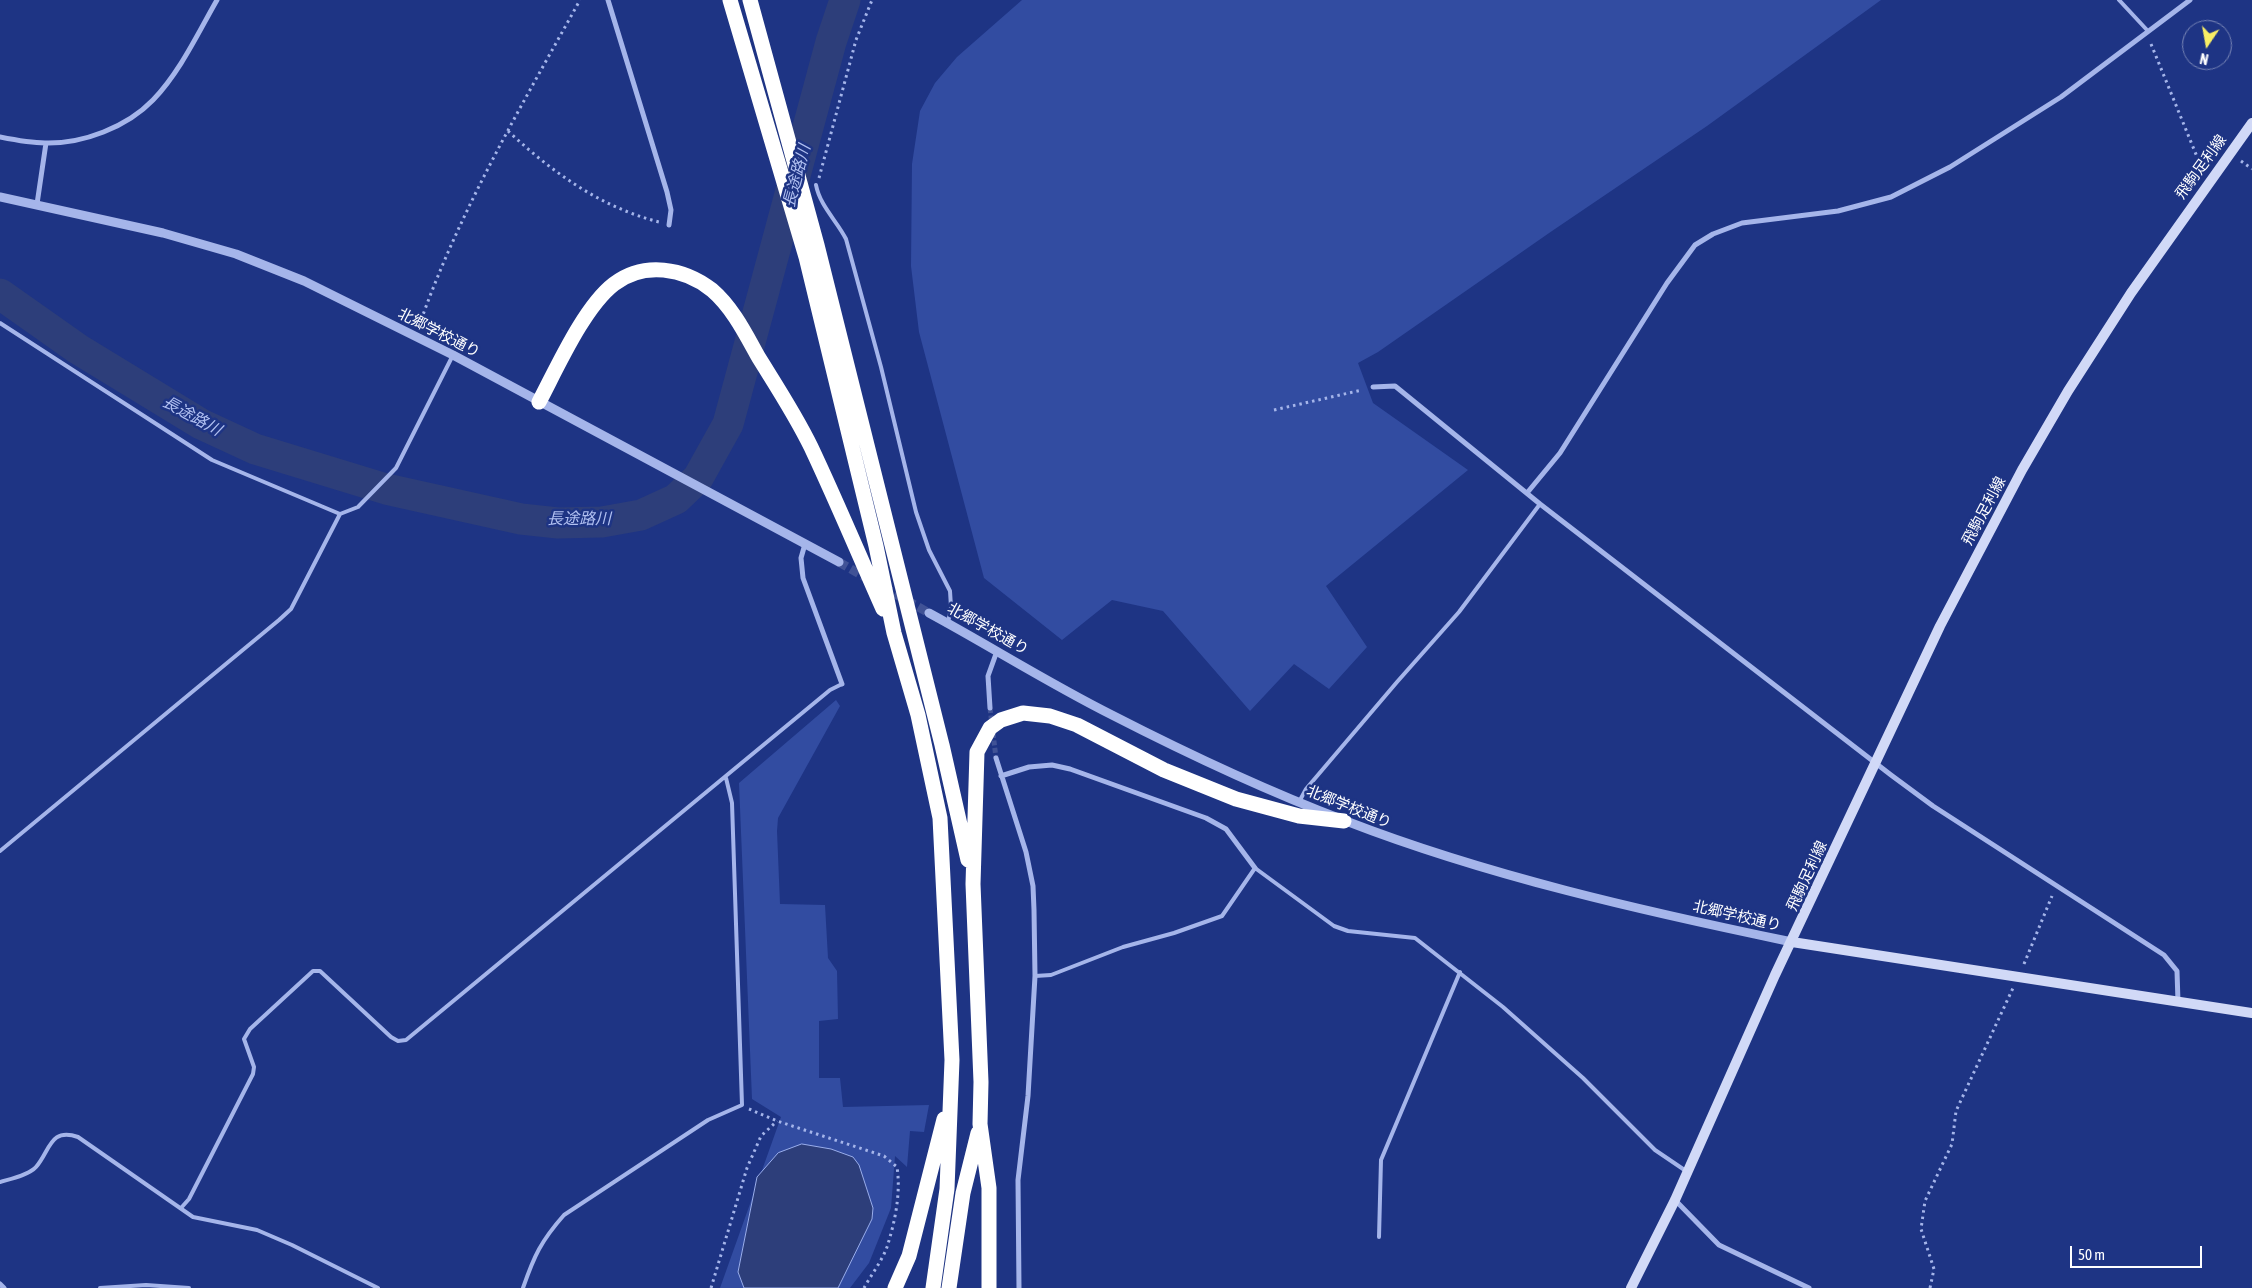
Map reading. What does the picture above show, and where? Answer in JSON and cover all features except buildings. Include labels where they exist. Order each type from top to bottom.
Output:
[{"type":"highway","points":[[730,0],[806,257],[876,546],[894,634],[918,715],[940,818],[952,1060],[947,1189],[933,1288]]},
{"type":"highway","points":[[750,0],[817,245],[957,806],[973,884]]},
{"type":"highway","points":[[540,402],[586,316],[614,284],[626,277],[653,270],[668,270],[684,274],[713,292],[739,324],[810,446],[894,634]]},
{"type":"highway","points":[[989,1288],[989,1188],[980,1124],[981,1073],[973,884],[977,752],[990,728],[1001,720],[1023,713],[1050,716],[1077,726],[1164,770],[1236,799],[1300,816],[1344,821]]},
{"type":"highway","points":[[895,1288],[909,1256],[925,1186],[951,1097]]},
{"type":"highway","points":[[949,1288],[963,1193],[980,1124]]},
{"type":"main road","name":"飛駒足利線","points":[[1632,1288],[1675,1200],[1792,942],[1940,626],[2022,470],[2063,399],[2131,293],[2252,122]]},
{"type":"main road","points":[[1792,942],[2017,979],[2252,1013]]},
{"type":"street","points":[[0,137],[46,143],[74,140],[99,133],[130,118],[153,100],[176,70],[217,0]]},
{"type":"street","points":[[608,0],[667,192],[671,210],[669,225]]},
{"type":"street","points":[[1527,492],[1560,453],[1667,283],[1695,246],[1713,234],[1742,223],[1838,211],[1891,197],[1950,168],[2061,96],[2147,30],[2190,0]]},
{"type":"street","points":[[37,204],[46,143]]},
{"type":"street","name":"北郷学校通り","points":[[0,198],[37,204],[163,233],[259,262],[304,281],[453,355],[839,562]]},
{"type":"street","points":[[1373,387],[1394,386],[1540,504],[1933,806],[2164,955],[2177,971],[2178,1002]]},
{"type":"street","points":[[805,544],[802,558],[803,578],[842,684]]},
{"type":"street","name":"北郷学校通り","points":[[929,612],[1111,714],[1299,802],[1344,821],[1405,843],[1518,876],[1622,903],[1792,942]]},
{"type":"street","points":[[990,708],[988,676],[997,650]]},
{"type":"street","points":[[996,758],[1026,852],[1033,886],[1035,976],[1028,1096],[1018,1180],[1020,1288]]},
{"type":"street","points":[[1001,776],[1040,765],[1070,769],[1206,818],[1226,829],[1255,868]]},
{"type":"street","points":[[1675,1200],[1719,1245],[1809,1288]]},
{"type":"street","points":[[0,1284],[4,1288]]},
{"type":"lane","points":[[2120,0],[2147,30]]},
{"type":"lane","points":[[816,186],[818,196],[839,225],[846,240],[881,367],[916,512],[929,550],[950,591],[951,607],[948,623]]},
{"type":"lane","points":[[0,324],[212,460],[340,514]]},
{"type":"lane","points":[[0,851],[291,609],[340,514],[358,507],[396,468],[453,355]]},
{"type":"lane","points":[[1299,802],[1306,789],[1390,689],[1459,612],[1540,504]]},
{"type":"lane","points":[[181,1208],[189,1199],[253,1074],[254,1067],[244,1039],[250,1030],[313,971],[320,971],[392,1037],[398,1041],[406,1040],[726,778],[830,690],[842,684]]},
{"type":"lane","points":[[523,1288],[534,1256],[545,1236],[564,1215],[708,1120],[742,1105],[732,803],[726,778]]},
{"type":"lane","points":[[1035,976],[1050,974],[1123,947],[1174,933],[1222,916],[1255,868],[1334,926],[1348,931],[1415,938],[1504,1006],[1583,1078],[1655,1150],[1671,1163],[1688,1172]]},
{"type":"lane","points":[[1379,1237],[1381,1160],[1460,972]]},
{"type":"lane","points":[[0,1182],[35,1169],[54,1139],[61,1134],[69,1134],[78,1137],[193,1217],[257,1230],[292,1245],[378,1288]]},
{"type":"lane","points":[[100,1288],[146,1285],[189,1288]]},
{"type":"path","points":[[416,336],[446,257],[508,131],[580,0]]},
{"type":"path","points":[[816,186],[856,40],[872,0]]},
{"type":"path","points":[[2147,30],[2154,54],[2199,166],[2211,180]]},
{"type":"path","points":[[508,131],[544,164],[577,187],[619,208],[669,225]]},
{"type":"path","points":[[1274,410],[1373,387]]},
{"type":"path","points":[[1930,1288],[1934,1269],[1921,1229],[1925,1201],[1952,1144],[1956,1111],[2017,979],[2057,885]]},
{"type":"path","points":[[742,1105],[776,1121],[884,1156],[897,1167],[900,1181],[886,1248],[864,1288]]},
{"type":"path","points":[[711,1288],[747,1168],[761,1136],[776,1121]]},
{"type":"shaded area","points":[[1022,0],[1881,0],[1707,126],[1378,352],[1358,363],[1373,403],[1468,470],[1326,586],[1367,647],[1329,689],[1294,664],[1250,711],[1163,611],[1112,600],[1062,640],[984,578],[919,332],[911,266],[912,164],[920,111],[935,83],[957,57]]},
{"type":"shaded area","points":[[836,700],[840,706],[778,818],[780,904],[825,905],[828,958],[837,971],[838,1019],[819,1021],[819,1078],[840,1078],[843,1107],[929,1105],[924,1132],[910,1131],[907,1167],[895,1156],[891,1208],[869,1263],[850,1288],[720,1288],[781,1117],[752,1099],[739,783]]},
{"type":"shaded area","points":[[802,1144],[831,1149],[853,1157],[859,1165],[873,1208],[872,1219],[838,1288],[744,1288],[738,1272],[757,1177],[778,1153]]},
{"type":"waterway","name":"長途路川","points":[[0,294],[78,349],[201,424],[255,449],[386,489],[521,519],[558,523],[602,522],[641,515],[676,499],[698,478],[728,424],[831,42],[845,0]]},
{"type":"tunnel","points":[[839,562],[870,580]]},
{"type":"tunnel","points":[[883,587],[929,613]]},
{"type":"tunnel","points":[[990,708],[992,725]]},
{"type":"tunnel","points":[[993,733],[996,758]]}]
